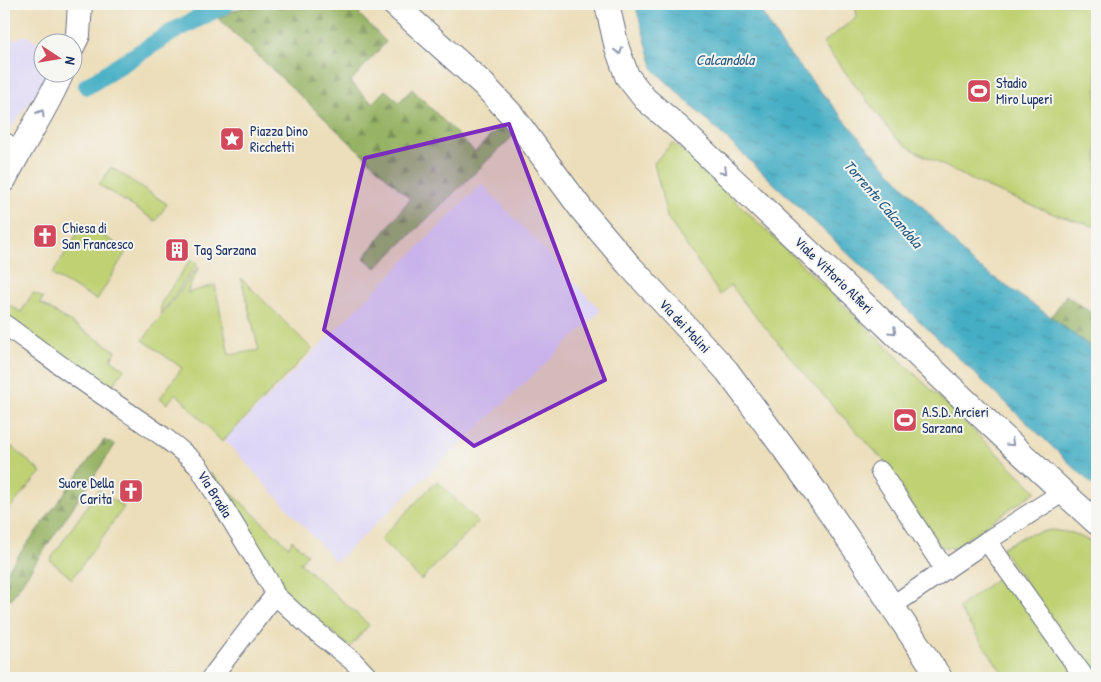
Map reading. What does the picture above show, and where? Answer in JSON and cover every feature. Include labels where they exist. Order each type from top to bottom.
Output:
[{"type":"street","points":[[78,32],[80,4]]},
{"type":"street","name":"Via dei Molini","points":[[394,4],[484,84],[512,115],[582,210],[610,244],[727,371],[816,491],[940,678]]},
{"type":"street","name":"Viale Vittorio Alfieri","points":[[607,4],[627,76],[645,99],[679,128],[1097,523]]},
{"type":"street","points":[[4,180],[11,146],[52,94],[57,82]]},
{"type":"street","name":"Via Bradia","points":[[4,324],[104,396],[151,427],[190,458],[204,476],[271,584],[275,595],[308,626],[354,662],[370,678]]},
{"type":"street","points":[[880,470],[945,570]]},
{"type":"street","points":[[892,606],[1063,492]]},
{"type":"street","points":[[987,541],[1085,678]]},
{"type":"street","points":[[211,678],[275,595]]},
{"type":"highlighted area","points":[[509,124],[605,380],[474,446],[324,330],[365,158]]},
{"type":"shaded area","points":[[4,34],[16,40],[21,36],[26,36],[32,39],[32,82],[44,82],[12,127],[4,123]]},
{"type":"shaded area","points":[[482,184],[601,311],[336,562],[225,440]]},
{"type":"green space","points":[[250,4],[367,4],[359,14],[386,42],[350,82],[372,103],[385,90],[399,102],[412,89],[475,152],[505,121],[514,135],[376,268],[364,258],[410,199],[218,18]]},
{"type":"green space","name":"Stadio Miro Luperi","points":[[855,4],[1097,4],[1097,227],[1054,214],[988,188],[913,150],[896,138],[823,43],[857,17]]},
{"type":"green space","points":[[672,143],[686,153],[1036,491],[954,548],[937,545],[884,461],[821,393],[731,285],[720,295],[667,217],[654,163]]},
{"type":"green space","points":[[111,167],[167,204],[156,221],[99,185]]},
{"type":"green space","points":[[83,224],[127,250],[97,300],[52,275]]},
{"type":"green space","points":[[191,259],[197,264],[161,314],[161,303]]},
{"type":"green space","points":[[199,266],[187,293],[215,285],[229,355],[259,350],[241,278],[312,349],[222,442],[176,393],[167,404],[160,398],[182,368],[143,340]]},
{"type":"green space","points":[[33,293],[43,298],[40,303],[116,351],[111,359],[124,369],[109,391],[4,315],[4,302],[21,312]]},
{"type":"green space","points":[[1066,295],[1097,317],[1097,352],[1051,317]]},
{"type":"green space","points":[[4,440],[41,472],[4,515]]},
{"type":"green space","points":[[104,440],[115,445],[11,599],[4,597],[4,575]]},
{"type":"green space","points":[[210,473],[289,547],[292,540],[307,554],[300,563],[369,625],[350,647],[286,593]]},
{"type":"green space","points":[[437,481],[478,522],[421,580],[380,539]]},
{"type":"green space","points":[[98,490],[124,507],[72,579],[50,560]]},
{"type":"green space","points":[[1051,530],[1073,533],[1097,545],[1097,678],[1093,678],[1001,548],[1027,535]]},
{"type":"green space","points":[[1004,573],[1079,678],[1006,678],[958,608]]},
{"type":"water","name":"Calcandola","points":[[635,4],[757,4],[781,44],[864,143],[970,261],[1051,317],[1097,352],[1097,489],[654,70]]},
{"type":"waterway","points":[[87,86],[174,31],[226,4]]},
{"type":"place","name":"Stadio Miro Luperi","points":[[979,91]]},
{"type":"place","name":"Piazza Dino Ricchetti","points":[[232,139]]},
{"type":"place","name":"Chiesa di San Francesco","points":[[45,236]]},
{"type":"place","name":"Tag Sarzana","points":[[177,250]]},
{"type":"place","name":"A.S.D. Arcieri Sarzana","points":[[905,420]]},
{"type":"place","name":"Suore Della Carita'","points":[[131,491]]},
{"type":"water label","name":"Torrente Calcandola","points":[[883,204]]}]
